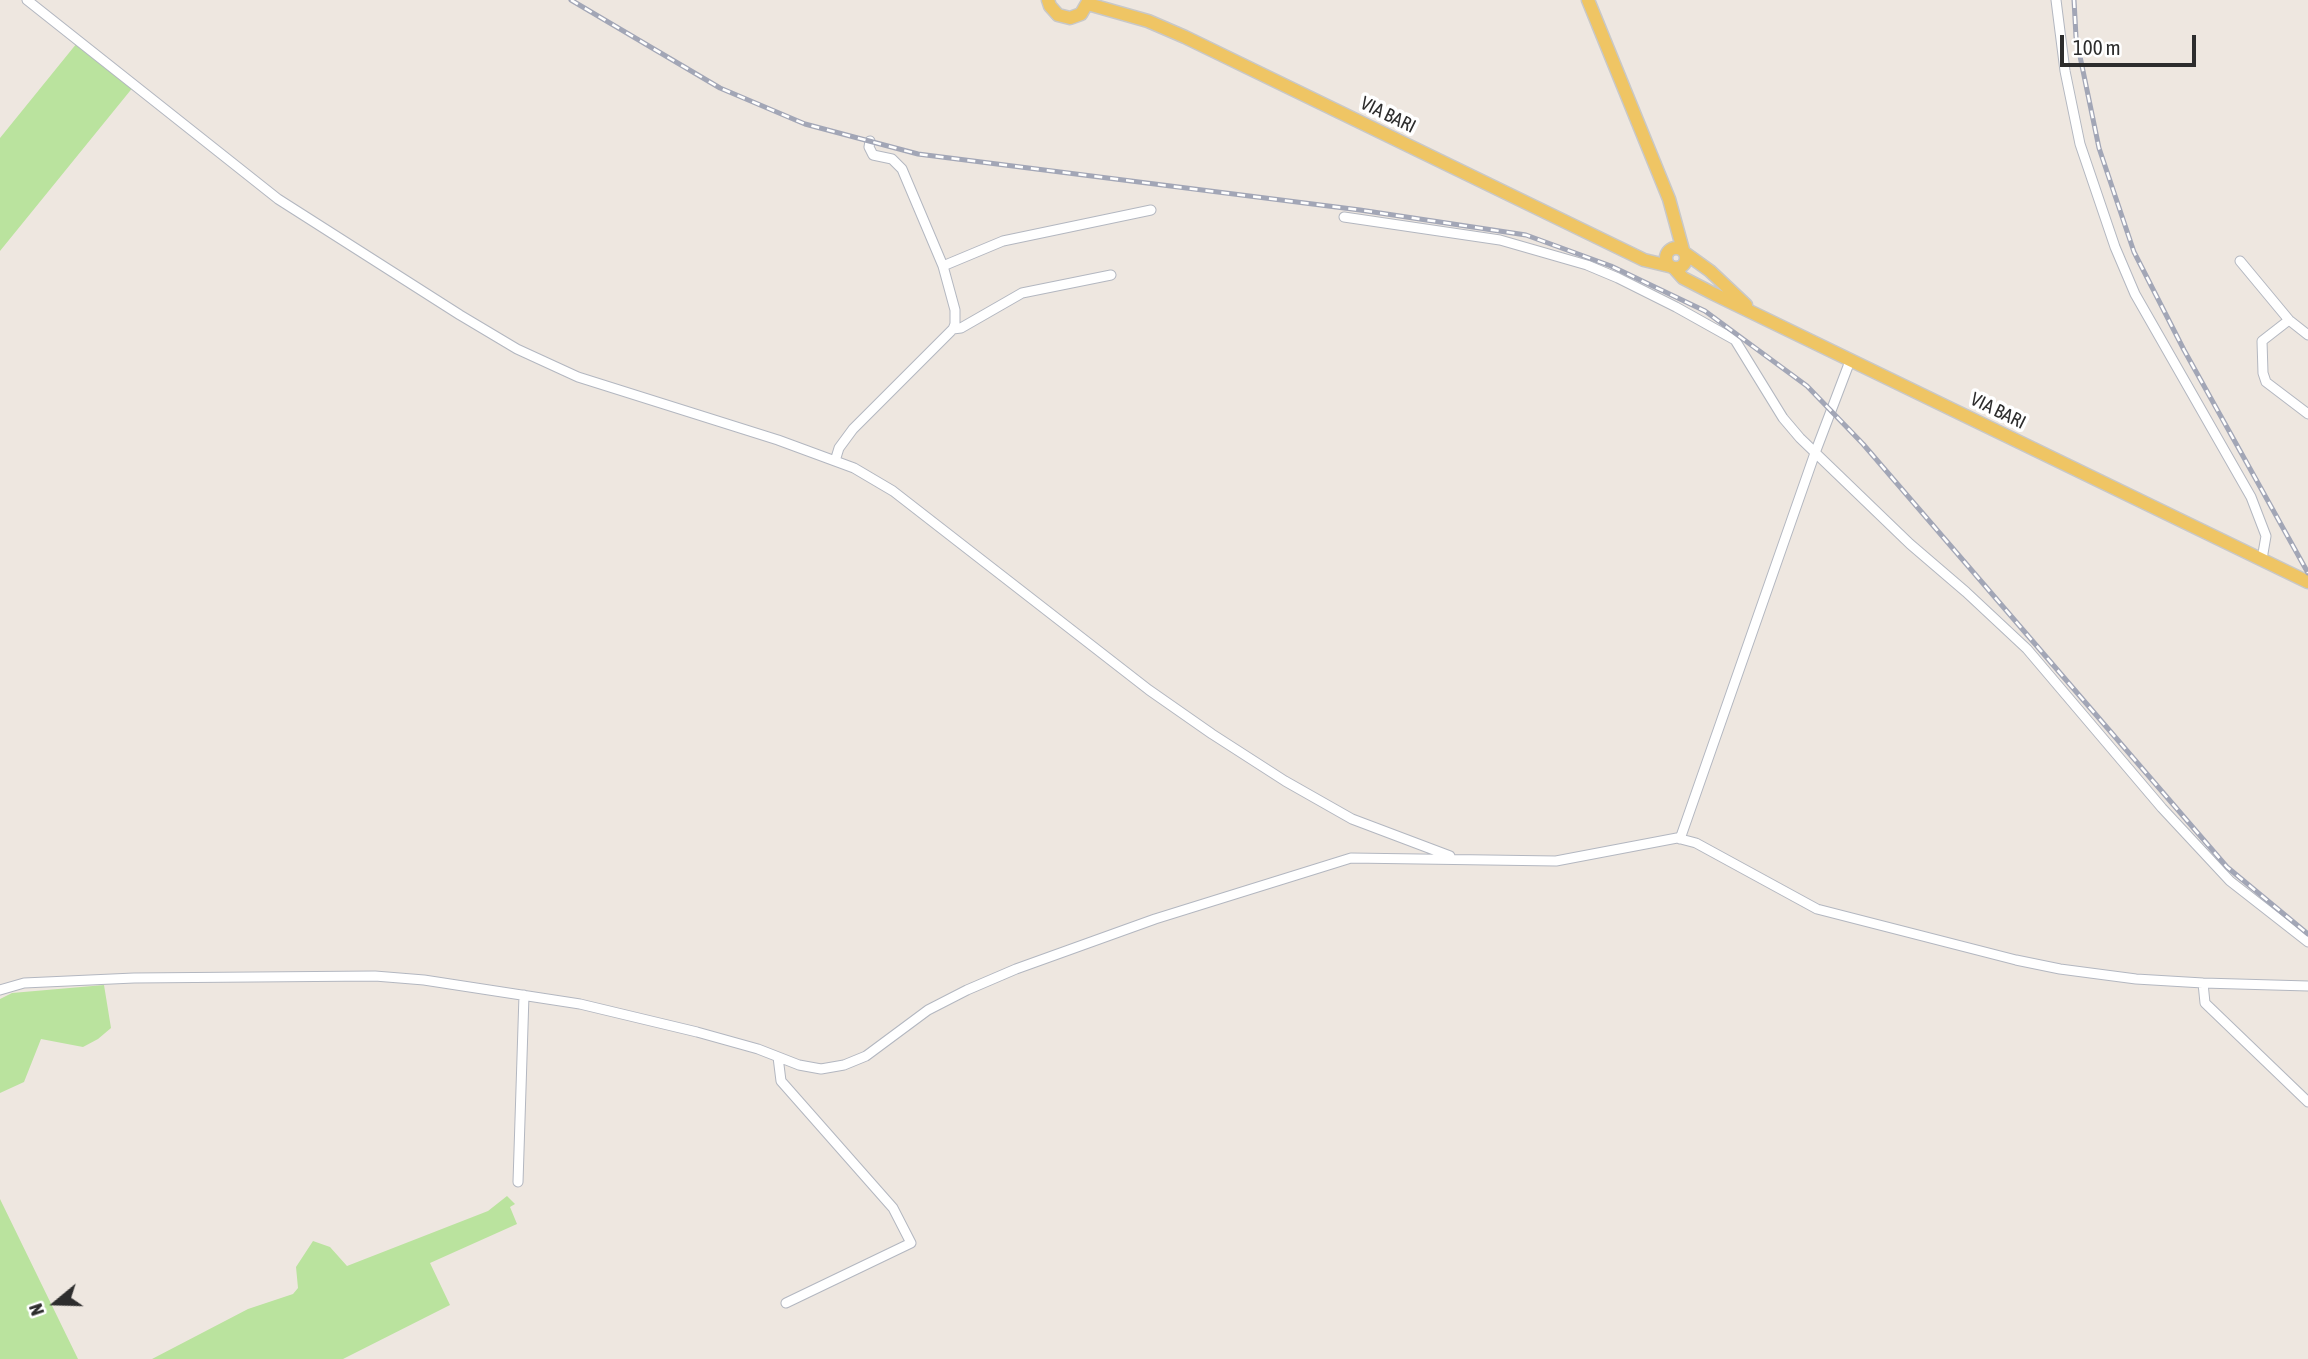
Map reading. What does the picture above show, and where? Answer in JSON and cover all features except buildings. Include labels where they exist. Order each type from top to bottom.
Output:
[{"type":"main road","name":"VIA BARI","points":[[1048,0],[1053,11],[1064,18],[1076,17],[1086,10],[1088,2],[1148,21],[1185,37],[1636,255],[1653,263],[1672,267],[1683,278],[1850,361],[2308,582]]},
{"type":"main road","points":[[1588,0],[1675,217],[1676,251],[1685,262],[1681,267],[1672,267],[1666,260],[1676,251]]},
{"type":"main road","points":[[1636,255],[1676,251],[1710,271],[1754,312]]},
{"type":"street","points":[[27,0],[278,198],[517,349],[578,377],[778,440],[854,468],[893,491],[1149,690],[1212,734],[1285,781],[1352,819],[1455,858]]},
{"type":"street","points":[[2056,0],[2065,71],[2080,144],[2115,247],[2134,294],[2251,497],[2266,536],[2262,559]]},
{"type":"street","points":[[870,141],[869,148],[873,155],[892,159],[902,169],[943,266],[955,310],[953,329]]},
{"type":"street","points":[[943,266],[1003,241],[1151,210]]},
{"type":"street","points":[[1344,217],[1500,240],[1587,265],[1641,289],[1735,340],[1783,418],[1815,453],[2026,649],[2162,808],[2230,881],[2308,942]]},
{"type":"street","points":[[2240,261],[2289,320],[2308,335]]},
{"type":"street","points":[[835,461],[839,448],[853,429],[953,329],[968,324],[1023,293],[1111,275]]},
{"type":"street","points":[[2289,320],[2262,341],[2263,373],[2266,382],[2308,414]]},
{"type":"street","points":[[1680,839],[1815,453],[1850,361]]},
{"type":"street","points":[[0,990],[23,983],[51,981],[375,976],[425,980],[580,1004],[698,1032],[799,1065],[821,1069],[845,1065],[866,1056],[928,1010],[1016,969],[1155,919],[1351,858],[1556,861],[1680,839],[1696,843],[1817,908],[2016,960],[2136,979],[2308,986]]},
{"type":"street","points":[[2203,983],[2205,1003],[2308,1102]]},
{"type":"street","points":[[518,1182],[524,995]]},
{"type":"street","points":[[778,1057],[781,1081],[893,1208],[911,1243],[786,1303]]},
{"type":"green space","points":[[77,43],[134,86],[0,251],[0,138]]},
{"type":"green space","points":[[104,985],[111,1028],[83,1047],[41,1039],[24,1082],[0,1093],[0,999],[12,993]]},
{"type":"green space","points":[[507,1196],[515,1204],[510,1207],[517,1224],[430,1263],[450,1305],[343,1359],[152,1359],[248,1309],[293,1294],[298,1288],[296,1267],[313,1241],[330,1247],[347,1266],[488,1211]]},
{"type":"green space","points":[[0,1199],[78,1359],[0,1359]]},
{"type":"railway","points":[[571,0],[720,88],[805,124],[918,154],[1360,210],[1526,235],[1611,266],[1705,311],[1807,386],[1863,444],[2227,867],[2308,934]]},
{"type":"railway","points":[[2074,0],[2076,37],[2099,148],[2134,252],[2184,350],[2308,573]]}]
